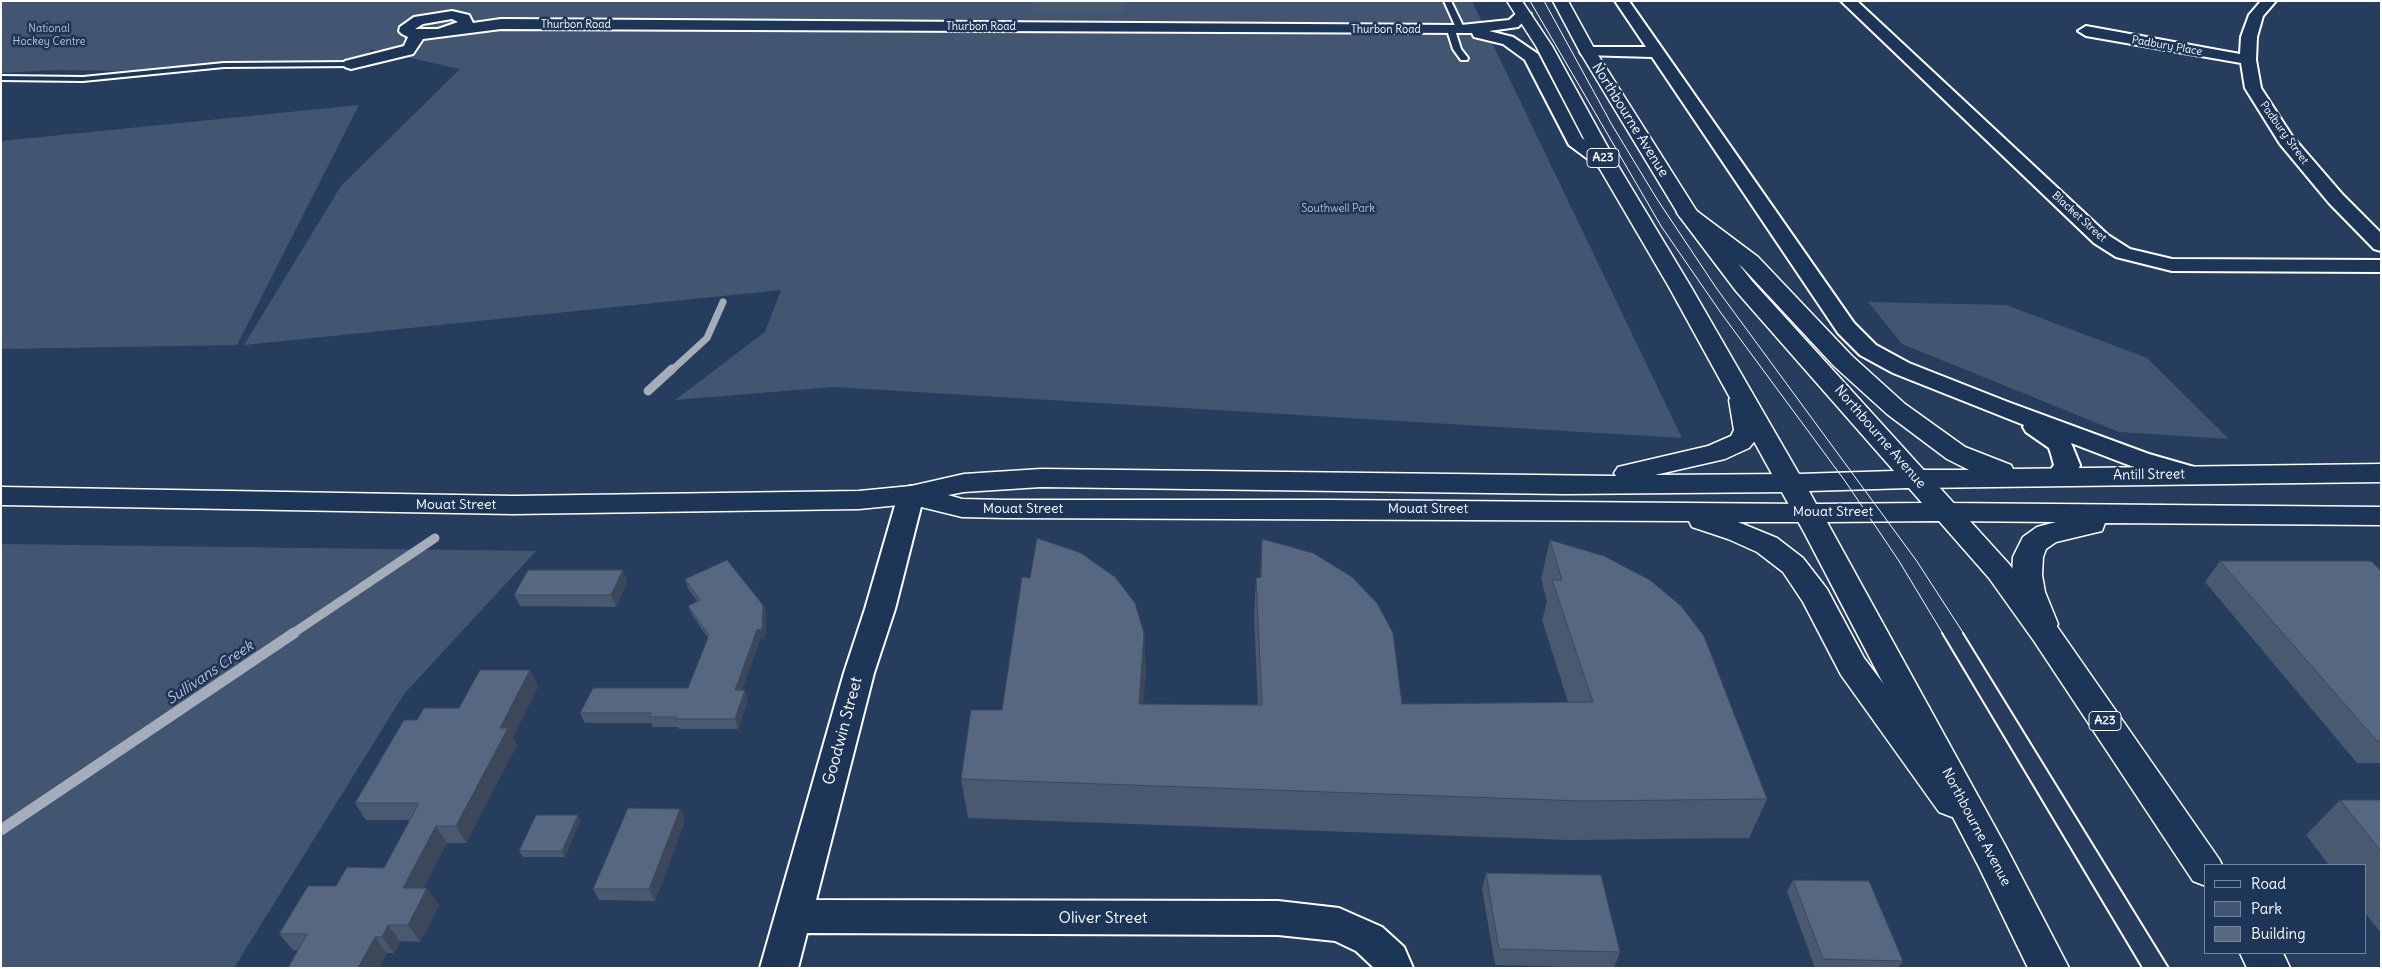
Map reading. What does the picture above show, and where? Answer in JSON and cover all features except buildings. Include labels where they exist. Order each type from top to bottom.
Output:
[{"type":"main road","name":"Northbourne Avenue","points":[[1560,1],[1588,52],[1687,213],[1744,286],[1999,571],[2045,633],[2204,867]]},
{"type":"main road","name":"Northbourne Avenue","points":[[1519,7],[1544,46],[1607,164],[1680,287],[1877,640],[2049,968]]},
{"type":"main road","points":[[1687,213],[1750,262],[1843,361],[1896,409],[1956,454],[1984,466],[2022,477]]},
{"type":"main road","points":[[1565,485],[1716,453],[1746,437],[1746,421],[1742,400]]},
{"type":"main road","name":"Antill Street","points":[[1917,479],[2381,473]]},
{"type":"main road","name":"Mouat Street","points":[[1,496],[454,506],[859,500],[911,496],[964,483],[1041,478],[1565,485],[1789,483],[1917,479]]},
{"type":"main road","name":"Mouat Street","points":[[911,496],[962,508],[979,509],[1946,512]]},
{"type":"main road","points":[[1674,511],[1738,532],[1767,545],[1793,565],[1816,597],[1852,666],[1993,858]]},
{"type":"main road","points":[[1946,512],[2381,516]]},
{"type":"main road","points":[[2045,633],[2026,575],[2028,557],[2033,544],[2048,534],[2142,514]]},
{"type":"main road","points":[[2261,954],[2270,968]]},
{"type":"street","points":[[414,35],[432,1]]},
{"type":"street","points":[[438,1],[446,15]]},
{"type":"street","points":[[1622,1],[1846,328],[1857,340],[1881,358],[1900,368],[2140,460],[2192,475]]},
{"type":"street","name":"Blacket Street","points":[[1848,1],[2100,239],[2124,253],[2172,265],[2381,266]]},
{"type":"street","name":"Padbury Street","points":[[2269,1],[2256,15],[2249,37],[2248,60],[2253,88],[2260,102],[2286,140],[2336,199],[2381,244]]},
{"type":"street","name":"Thurbon Road","points":[[351,64],[414,35],[446,15],[501,24],[1456,30],[1513,24],[1520,20],[1519,7]]},
{"type":"street","name":"Thurbon Road","points":[[449,32],[464,25],[466,21],[464,18]]},
{"type":"street","name":"Thurbon Road","points":[[414,35],[501,24]]},
{"type":"street","name":"Thurbon Road","points":[[1456,30],[1500,37],[1515,45]]},
{"type":"street","name":"Padbury Place","points":[[2086,31],[2248,60]]},
{"type":"street","name":"Northbourne Avenue","points":[[1515,45],[1534,60],[1575,141],[1607,164]]},
{"type":"street","points":[[1588,52],[1657,52]]},
{"type":"street","points":[[1999,407],[2059,444],[2067,465],[2065,471],[2059,476]]},
{"type":"street","name":"Goodwin Street","points":[[779,968],[859,673],[880,609],[911,496]]},
{"type":"street","name":"Oliver Street","points":[[794,916],[886,918],[1278,918],[1339,925],[1369,939],[1391,959],[1394,968]]},
{"type":"lane","points":[[1448,1],[1456,30],[1457,49],[1464,58]]},
{"type":"lane","points":[[1,78],[83,79],[224,65],[351,64]]},
{"type":"green space","name":"Southwell Park","points":[[1,1],[1472,1],[1682,438],[833,387],[675,400],[765,332],[781,290],[244,345],[341,186],[460,69],[370,49],[369,55],[358,60],[325,62],[235,61],[134,71],[54,70],[1,73]]},
{"type":"green space","points":[[359,105],[237,345],[1,349],[1,141]]},
{"type":"green space","points":[[1868,302],[2006,305],[2147,358],[2229,439],[2119,432],[1902,344]]},
{"type":"green space","points":[[1,544],[536,551],[404,694],[234,968],[1,968]]},
{"type":"waterway","name":"Sullivans Creek","points":[[671,371],[707,338],[723,302]]},
{"type":"waterway","name":"Sullivans Creek","points":[[648,391],[672,369]]},
{"type":"waterway","name":"Sullivans Creek","points":[[292,634],[435,538]]},
{"type":"waterway","name":"Sullivans Creek","points":[[1,830],[294,633]]},
{"type":"tram line","points":[[1530,1],[1661,226],[1721,313],[1845,481],[1899,561],[1943,634]]},
{"type":"tram line","points":[[1544,1],[1612,125],[1657,199],[1717,289],[1916,560],[1964,634]]},
{"type":"tram line","points":[[1942,633],[2142,968]]},
{"type":"tram line","points":[[1963,633],[2169,968]]},
{"type":"park label","name":"National Hockey Centre","points":[[49,35]]}]
